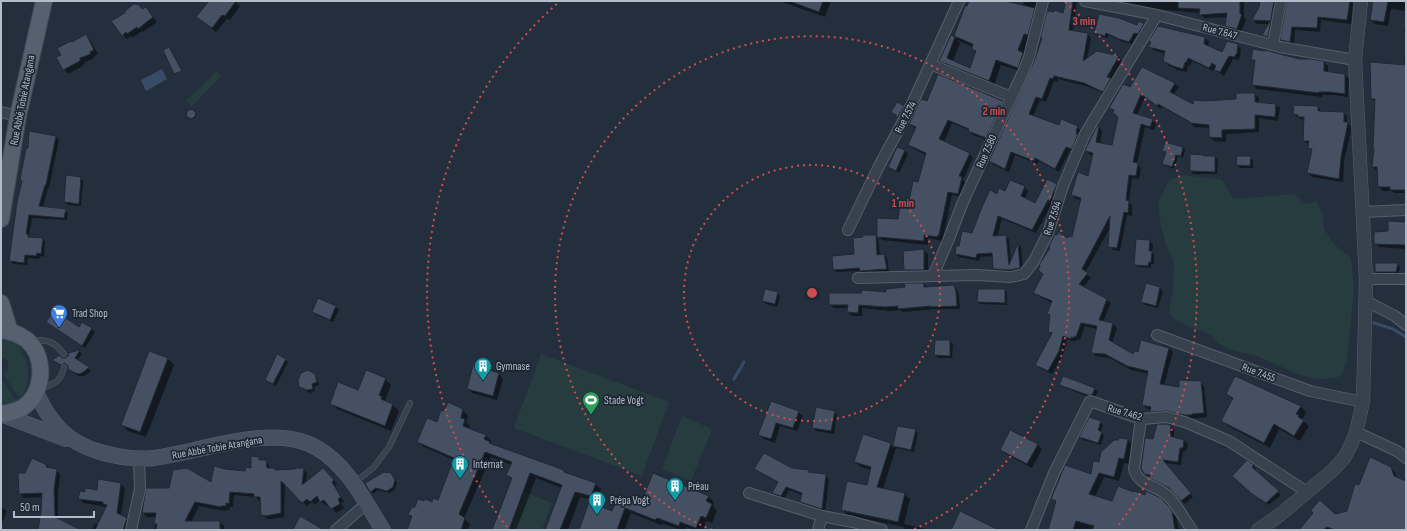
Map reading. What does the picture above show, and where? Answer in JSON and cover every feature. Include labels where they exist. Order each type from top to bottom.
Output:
[{"type":"main road","name":"Rue Abbé Tobie Atangana","points":[[1,219],[2,205],[18,116],[44,1]]},
{"type":"main road","points":[[1,303],[6,331],[27,340],[38,355],[41,374],[37,391],[30,401],[22,408],[1,414]]},
{"type":"main road","name":"Rue Abbé Tobie Atangana","points":[[37,391],[44,410],[51,420],[73,441],[114,456],[152,458],[252,438],[279,438],[299,441],[316,447],[329,456],[354,482],[383,530]]},
{"type":"main road","points":[[1,414],[73,441]]},
{"type":"street","name":"Rue 7.574","points":[[848,230],[878,168],[911,106],[959,1]]},
{"type":"street","name":"Rue 7.580","points":[[933,276],[963,202],[1029,57],[1043,1]]},
{"type":"street","name":"Rue 7.647","points":[[1085,1],[1157,16],[1273,45],[1356,60]]},
{"type":"street","points":[[1273,45],[1280,1]]},
{"type":"street","points":[[1258,530],[1281,514],[1333,470],[1344,458],[1356,432],[1363,402],[1366,279],[1356,60],[1361,1]]},
{"type":"street","name":"Rue 7.594","points":[[858,278],[976,275],[1011,277],[1024,274],[1034,262],[1045,238],[1063,186],[1085,134],[1157,16]]},
{"type":"street","points":[[930,64],[1012,97]]},
{"type":"street","points":[[1,112],[18,116]]},
{"type":"street","points":[[1363,212],[1406,210]]},
{"type":"street","points":[[1366,279],[1406,279]]},
{"type":"street","points":[[1366,301],[1395,316],[1406,325]]},
{"type":"street","name":"Rue 7.455","points":[[1157,335],[1310,391],[1363,402]]},
{"type":"street","name":"Rue 7.462","points":[[1031,530],[1054,473],[1090,401],[1140,419],[1167,418],[1185,422],[1229,441],[1307,492]]},
{"type":"street","points":[[1140,419],[1134,469],[1136,475],[1138,479],[1163,492],[1169,497],[1192,530]]},
{"type":"street","points":[[1356,432],[1397,451],[1406,458]]},
{"type":"street","points":[[131,530],[140,489],[139,458]]},
{"type":"street","points":[[749,492],[822,516],[853,522],[882,530]]},
{"type":"street","points":[[336,530],[366,504]]},
{"type":"street","points":[[818,530],[822,516]]},
{"type":"lane","points":[[27,340],[47,340],[57,346],[64,354]]},
{"type":"lane","points":[[37,391],[59,380],[64,367]]},
{"type":"lane","points":[[354,482],[373,468],[389,447],[410,403]]},
{"type":"green space","points":[[217,71],[221,76],[192,106],[186,101]]},
{"type":"green space","points":[[1183,175],[1222,180],[1234,199],[1294,194],[1306,204],[1317,201],[1323,216],[1324,229],[1335,245],[1351,258],[1354,290],[1347,360],[1341,376],[1329,379],[1306,377],[1265,359],[1225,347],[1219,344],[1209,334],[1183,324],[1169,314],[1173,287],[1174,263],[1166,245],[1161,226],[1158,203],[1169,180]]},
{"type":"green space","points":[[1,337],[16,344],[25,358],[28,380],[24,393],[20,399],[3,374],[7,369],[8,364],[7,360],[1,357]]},
{"type":"green space","name":"Stade Vogt","points":[[541,354],[669,402],[642,476],[514,428]]},
{"type":"green space","points":[[1,378],[17,402],[1,408]]},
{"type":"green space","points":[[682,416],[712,429],[691,481],[662,469]]},
{"type":"green space","points":[[524,492],[552,503],[542,530],[510,530]]},
{"type":"water","points":[[162,69],[167,79],[146,91],[141,80]]},
{"type":"building","points":[[209,1],[236,1],[225,16],[222,15],[212,28],[196,17]]},
{"type":"building","points":[[823,1],[819,12],[792,2]]},
{"type":"building","points":[[969,1],[1005,1],[1035,8],[1028,35],[1024,34],[1018,50],[1023,53],[1018,68],[996,60],[989,81],[939,61],[951,35],[955,37],[947,58],[970,68],[976,51],[972,49],[973,44],[954,36],[965,6],[967,6]]},
{"type":"building","points":[[1066,1],[1073,1],[1069,30],[1088,33],[1083,61],[1097,51],[1119,56],[1107,77],[1111,78],[1103,92],[1084,83],[1054,76],[1053,79],[1050,78],[1042,99],[1036,97],[1029,114],[1059,125],[1061,119],[1078,126],[1076,134],[1078,134],[1072,149],[1066,147],[1055,169],[1035,158],[1034,161],[1011,152],[1005,169],[989,161],[1035,59],[1042,38],[1040,38],[1047,11],[1054,12],[1054,10],[1063,13]]},
{"type":"building","points":[[1178,1],[1240,1],[1240,14],[1242,14],[1237,29],[1225,26],[1227,13],[1199,15],[1200,9],[1178,8]]},
{"type":"building","points":[[1260,1],[1274,1],[1268,37],[1262,35],[1270,21],[1252,20],[1259,7]]},
{"type":"building","points":[[1287,1],[1350,1],[1347,20],[1318,17],[1317,28],[1292,27],[1290,42],[1280,40]]},
{"type":"building","points":[[1373,1],[1388,1],[1384,22],[1370,20]]},
{"type":"building","points":[[135,3],[142,9],[146,7],[153,17],[138,29],[137,27],[127,34],[126,32],[122,36],[111,21],[125,13],[125,11]]},
{"type":"building","points":[[1099,14],[1119,18],[1137,25],[1139,21],[1144,24],[1138,34],[1134,33],[1129,42],[1106,33],[1105,36],[1094,33]]},
{"type":"building","points":[[1158,26],[1205,37],[1204,44],[1222,52],[1227,41],[1238,44],[1237,53],[1234,57],[1229,56],[1220,72],[1214,70],[1216,66],[1212,63],[1209,68],[1188,58],[1183,69],[1173,66],[1163,61],[1165,51],[1148,47],[1151,43],[1149,40]]},
{"type":"building","points":[[86,34],[94,50],[90,52],[91,54],[80,58],[80,61],[63,70],[56,57],[61,55],[57,48]]},
{"type":"building","points":[[169,47],[182,71],[174,74],[163,50]]},
{"type":"building","points":[[1253,49],[1265,50],[1299,59],[1324,61],[1324,71],[1345,74],[1345,94],[1330,92],[1319,93],[1252,85],[1255,60],[1251,60]]},
{"type":"building","points":[[1370,62],[1406,65],[1406,190],[1390,190],[1390,187],[1378,187],[1377,167],[1372,167],[1374,149],[1375,99],[1371,99]]},
{"type":"building","points":[[1142,67],[1175,83],[1170,92],[1193,104],[1194,100],[1203,101],[1236,99],[1236,93],[1255,93],[1255,102],[1276,104],[1275,117],[1255,115],[1255,129],[1222,130],[1222,138],[1209,137],[1209,125],[1190,123],[1158,104],[1157,106],[1141,94],[1133,113],[1153,119],[1150,127],[1141,124],[1133,162],[1138,163],[1136,176],[1129,175],[1126,200],[1129,201],[1128,213],[1124,212],[1117,248],[1108,247],[1110,216],[1082,269],[1088,273],[1079,284],[1107,299],[1099,320],[1113,323],[1109,340],[1133,354],[1135,351],[1138,352],[1141,340],[1169,348],[1160,384],[1179,387],[1179,380],[1201,381],[1204,413],[1192,415],[1167,411],[1150,412],[1151,407],[1142,405],[1148,371],[1127,366],[1105,354],[1091,353],[1097,326],[1081,323],[1076,337],[1071,337],[1071,339],[1063,336],[1059,351],[1048,371],[1035,365],[1052,333],[1048,332],[1050,315],[1047,314],[1052,301],[1033,293],[1043,274],[1038,270],[1039,265],[1050,248],[1049,246],[1055,234],[1057,235],[1058,232],[1068,238],[1069,236],[1072,237],[1081,198],[1071,195],[1078,172],[1088,176],[1093,153],[1085,151],[1087,146],[1097,126],[1099,126],[1096,142],[1112,145],[1118,117],[1113,113],[1114,110],[1109,108],[1123,84],[1130,87]]},
{"type":"building","points":[[938,74],[1003,101],[986,138],[968,131],[969,129],[948,120],[939,139],[970,153],[959,176],[962,177],[958,194],[948,192],[939,235],[937,237],[924,235],[924,241],[877,237],[877,218],[898,219],[900,205],[908,206],[913,181],[918,182],[926,153],[908,145],[916,127],[909,124],[921,99],[927,101]]},
{"type":"building","points":[[897,102],[904,106],[897,118],[896,115],[891,112]]},
{"type":"building","points":[[1294,105],[1318,106],[1318,111],[1344,112],[1344,122],[1348,122],[1341,157],[1339,179],[1307,173],[1312,149],[1308,148],[1309,141],[1303,141],[1304,117],[1298,117],[1298,115],[1293,114]]},
{"type":"building","points":[[191,109],[196,114],[191,119],[186,114]]},
{"type":"building","points":[[29,131],[56,136],[46,185],[39,206],[66,209],[64,218],[29,215],[26,234],[28,234],[28,237],[43,238],[41,254],[37,253],[36,256],[25,255],[24,263],[9,261],[17,202],[22,181],[20,180],[26,148],[28,148]]},
{"type":"building","points":[[1165,142],[1183,147],[1181,156],[1176,155],[1172,167],[1162,164],[1166,152],[1162,151]]},
{"type":"building","points":[[897,147],[905,150],[896,171],[888,167]]},
{"type":"building","points":[[1190,154],[1215,156],[1215,172],[1190,171]]},
{"type":"building","points":[[1237,156],[1251,156],[1250,166],[1236,165]]},
{"type":"building","points":[[66,175],[81,177],[79,204],[64,202]]},
{"type":"building","points":[[1047,179],[1057,184],[1050,201],[1048,200],[1032,230],[998,216],[993,236],[1006,235],[1009,265],[1018,243],[1020,268],[1010,270],[993,269],[992,253],[977,254],[976,258],[955,254],[956,246],[959,246],[962,231],[972,233],[990,190],[997,194],[999,188],[1005,191],[1010,180],[1025,186],[1021,196],[1035,203]]},
{"type":"building","points":[[1388,221],[1406,222],[1406,245],[1374,244],[1374,232],[1388,231]]},
{"type":"building","points":[[863,235],[876,235],[877,255],[884,254],[887,269],[860,271],[859,268],[833,270],[832,256],[854,254],[853,238],[863,237]]},
{"type":"building","points":[[1136,239],[1150,240],[1149,251],[1152,251],[1151,262],[1149,262],[1148,266],[1134,265]]},
{"type":"building","points":[[924,249],[924,270],[904,270],[903,251]]},
{"type":"building","points":[[1375,263],[1398,263],[1396,272],[1375,272]]},
{"type":"building","points":[[904,283],[924,283],[924,287],[954,285],[957,306],[931,306],[898,309],[898,306],[885,307],[859,305],[858,313],[847,312],[848,305],[829,305],[829,293],[861,293],[862,290],[886,292],[886,289],[905,287]]},
{"type":"building","points":[[1146,283],[1160,287],[1156,306],[1141,302]]},
{"type":"building","points":[[765,289],[778,292],[775,304],[762,301]]},
{"type":"building","points":[[978,289],[1005,289],[1005,303],[977,302]]},
{"type":"building","points":[[318,298],[336,306],[330,320],[312,312]]},
{"type":"building","points":[[54,310],[79,327],[82,322],[92,328],[82,346],[46,322]]},
{"type":"building","points":[[935,340],[950,340],[950,356],[934,355]]},
{"type":"building","points":[[80,350],[75,358],[89,367],[80,374],[68,369],[68,366],[65,363],[61,365],[52,360],[60,355],[62,358],[65,358],[68,356],[68,353]]},
{"type":"building","points":[[149,351],[168,358],[140,432],[121,425]]},
{"type":"building","points":[[277,354],[286,359],[273,384],[265,380]]},
{"type":"building","name":"Gymnase","points":[[473,365],[499,373],[493,396],[467,389]]},
{"type":"building","points":[[308,370],[315,374],[317,382],[312,384],[313,389],[307,390],[299,387],[298,380],[301,373]]},
{"type":"building","points":[[366,370],[386,378],[379,395],[382,397],[381,399],[393,404],[385,426],[330,404],[338,382],[358,390]]},
{"type":"building","points":[[1063,376],[1095,388],[1092,395],[1059,385]]},
{"type":"building","points":[[1235,376],[1301,406],[1296,414],[1304,420],[1294,436],[1274,424],[1264,443],[1221,421],[1233,398],[1226,394]]},
{"type":"building","points":[[771,401],[799,411],[793,428],[776,423],[771,439],[758,435]]},
{"type":"building","points":[[448,402],[463,409],[461,418],[465,419],[463,426],[486,435],[484,439],[490,442],[489,443],[596,483],[591,496],[575,492],[560,530],[545,530],[562,485],[530,473],[509,530],[492,530],[512,478],[506,475],[512,462],[485,452],[459,514],[465,518],[461,530],[407,530],[412,516],[408,515],[411,508],[415,507],[418,499],[424,501],[425,499],[432,502],[433,498],[438,500],[454,458],[417,442],[427,418],[437,422],[441,410],[444,411]]},
{"type":"building","points":[[816,407],[835,411],[831,431],[812,428]]},
{"type":"building","points":[[1089,417],[1101,421],[1098,430],[1102,432],[1098,443],[1079,437]]},
{"type":"building","points":[[1157,424],[1171,425],[1170,436],[1184,440],[1183,448],[1180,448],[1178,462],[1163,460],[1191,493],[1181,501],[1169,488],[1149,478],[1150,475],[1144,474],[1141,468],[1145,438],[1153,439]]},
{"type":"building","points":[[897,426],[916,429],[911,450],[893,446]]},
{"type":"building","points":[[1010,430],[1038,444],[1027,464],[1000,450]]},
{"type":"building","points":[[863,434],[891,443],[877,487],[905,493],[898,522],[841,510],[847,481],[867,485],[871,467],[854,462]]},
{"type":"building","points":[[1119,438],[1128,439],[1124,459],[1119,458],[1114,477],[1099,473],[1089,494],[1112,501],[1118,486],[1145,495],[1146,491],[1161,498],[1170,508],[1172,511],[1175,530],[1092,530],[1094,526],[1076,521],[1073,530],[1048,530],[1056,501],[1051,499],[1065,465],[1091,474],[1093,461],[1099,462],[1101,452],[1114,440],[1118,440]]},
{"type":"building","points":[[764,453],[792,468],[826,474],[822,509],[800,502],[802,493],[786,487],[781,496],[772,493],[778,482],[754,469]]},
{"type":"building","points":[[251,456],[259,457],[259,460],[266,460],[267,468],[275,468],[275,470],[304,468],[302,485],[323,468],[334,480],[332,482],[341,497],[338,499],[340,504],[331,509],[324,500],[320,502],[317,496],[310,502],[307,499],[302,503],[281,481],[281,513],[266,516],[261,515],[260,497],[254,497],[254,494],[230,492],[229,504],[226,503],[226,506],[221,507],[195,502],[185,521],[220,521],[220,530],[156,530],[157,524],[154,524],[156,513],[142,513],[146,488],[169,488],[173,470],[187,468],[211,482],[214,466],[225,469],[245,471],[246,467],[251,468]]},
{"type":"building","points":[[1370,457],[1391,467],[1394,476],[1406,481],[1406,530],[1335,530],[1327,527],[1323,530],[1299,530],[1313,513],[1311,510],[1320,500],[1335,514],[1347,511],[1355,484],[1359,485]]},
{"type":"building","points":[[32,458],[47,465],[46,467],[57,469],[54,489],[55,517],[81,530],[38,530],[42,493],[19,494],[18,473],[25,473]]},
{"type":"building","points":[[1247,460],[1254,465],[1252,467],[1279,491],[1266,503],[1252,494],[1232,476]]},
{"type":"building","points":[[384,472],[391,473],[395,480],[393,487],[387,491],[376,488],[370,492],[365,483]]},
{"type":"building","name":"Préau","points":[[653,473],[709,496],[706,501],[712,504],[706,518],[701,516],[696,528],[680,522],[679,526],[657,518],[655,520],[625,508],[617,530],[579,530],[589,502],[612,511],[619,494],[641,503]]},
{"type":"building","points":[[98,479],[121,483],[117,513],[127,518],[123,530],[95,530],[107,505],[103,504],[103,502],[78,499],[80,491],[85,492],[85,488],[97,490]]},
{"type":"building","points":[[960,511],[999,530],[951,530]]},
{"type":"building","points":[[300,516],[324,530],[293,530]]},
{"type":"waterway","points":[[1374,323],[1393,329],[1406,337]]},
{"type":"waterway","points":[[734,379],[744,362]]},
{"type":"place","name":"Trad Shop","points":[[59,328]]},
{"type":"place","name":"Gymnase","points":[[483,381]]},
{"type":"place","name":"Stade Vogt","points":[[591,415]]},
{"type":"place","name":"Internat","points":[[460,479]]},
{"type":"place","name":"Préau","points":[[675,501]]},
{"type":"place","name":"Prépa Vogt","points":[[597,515]]}]
